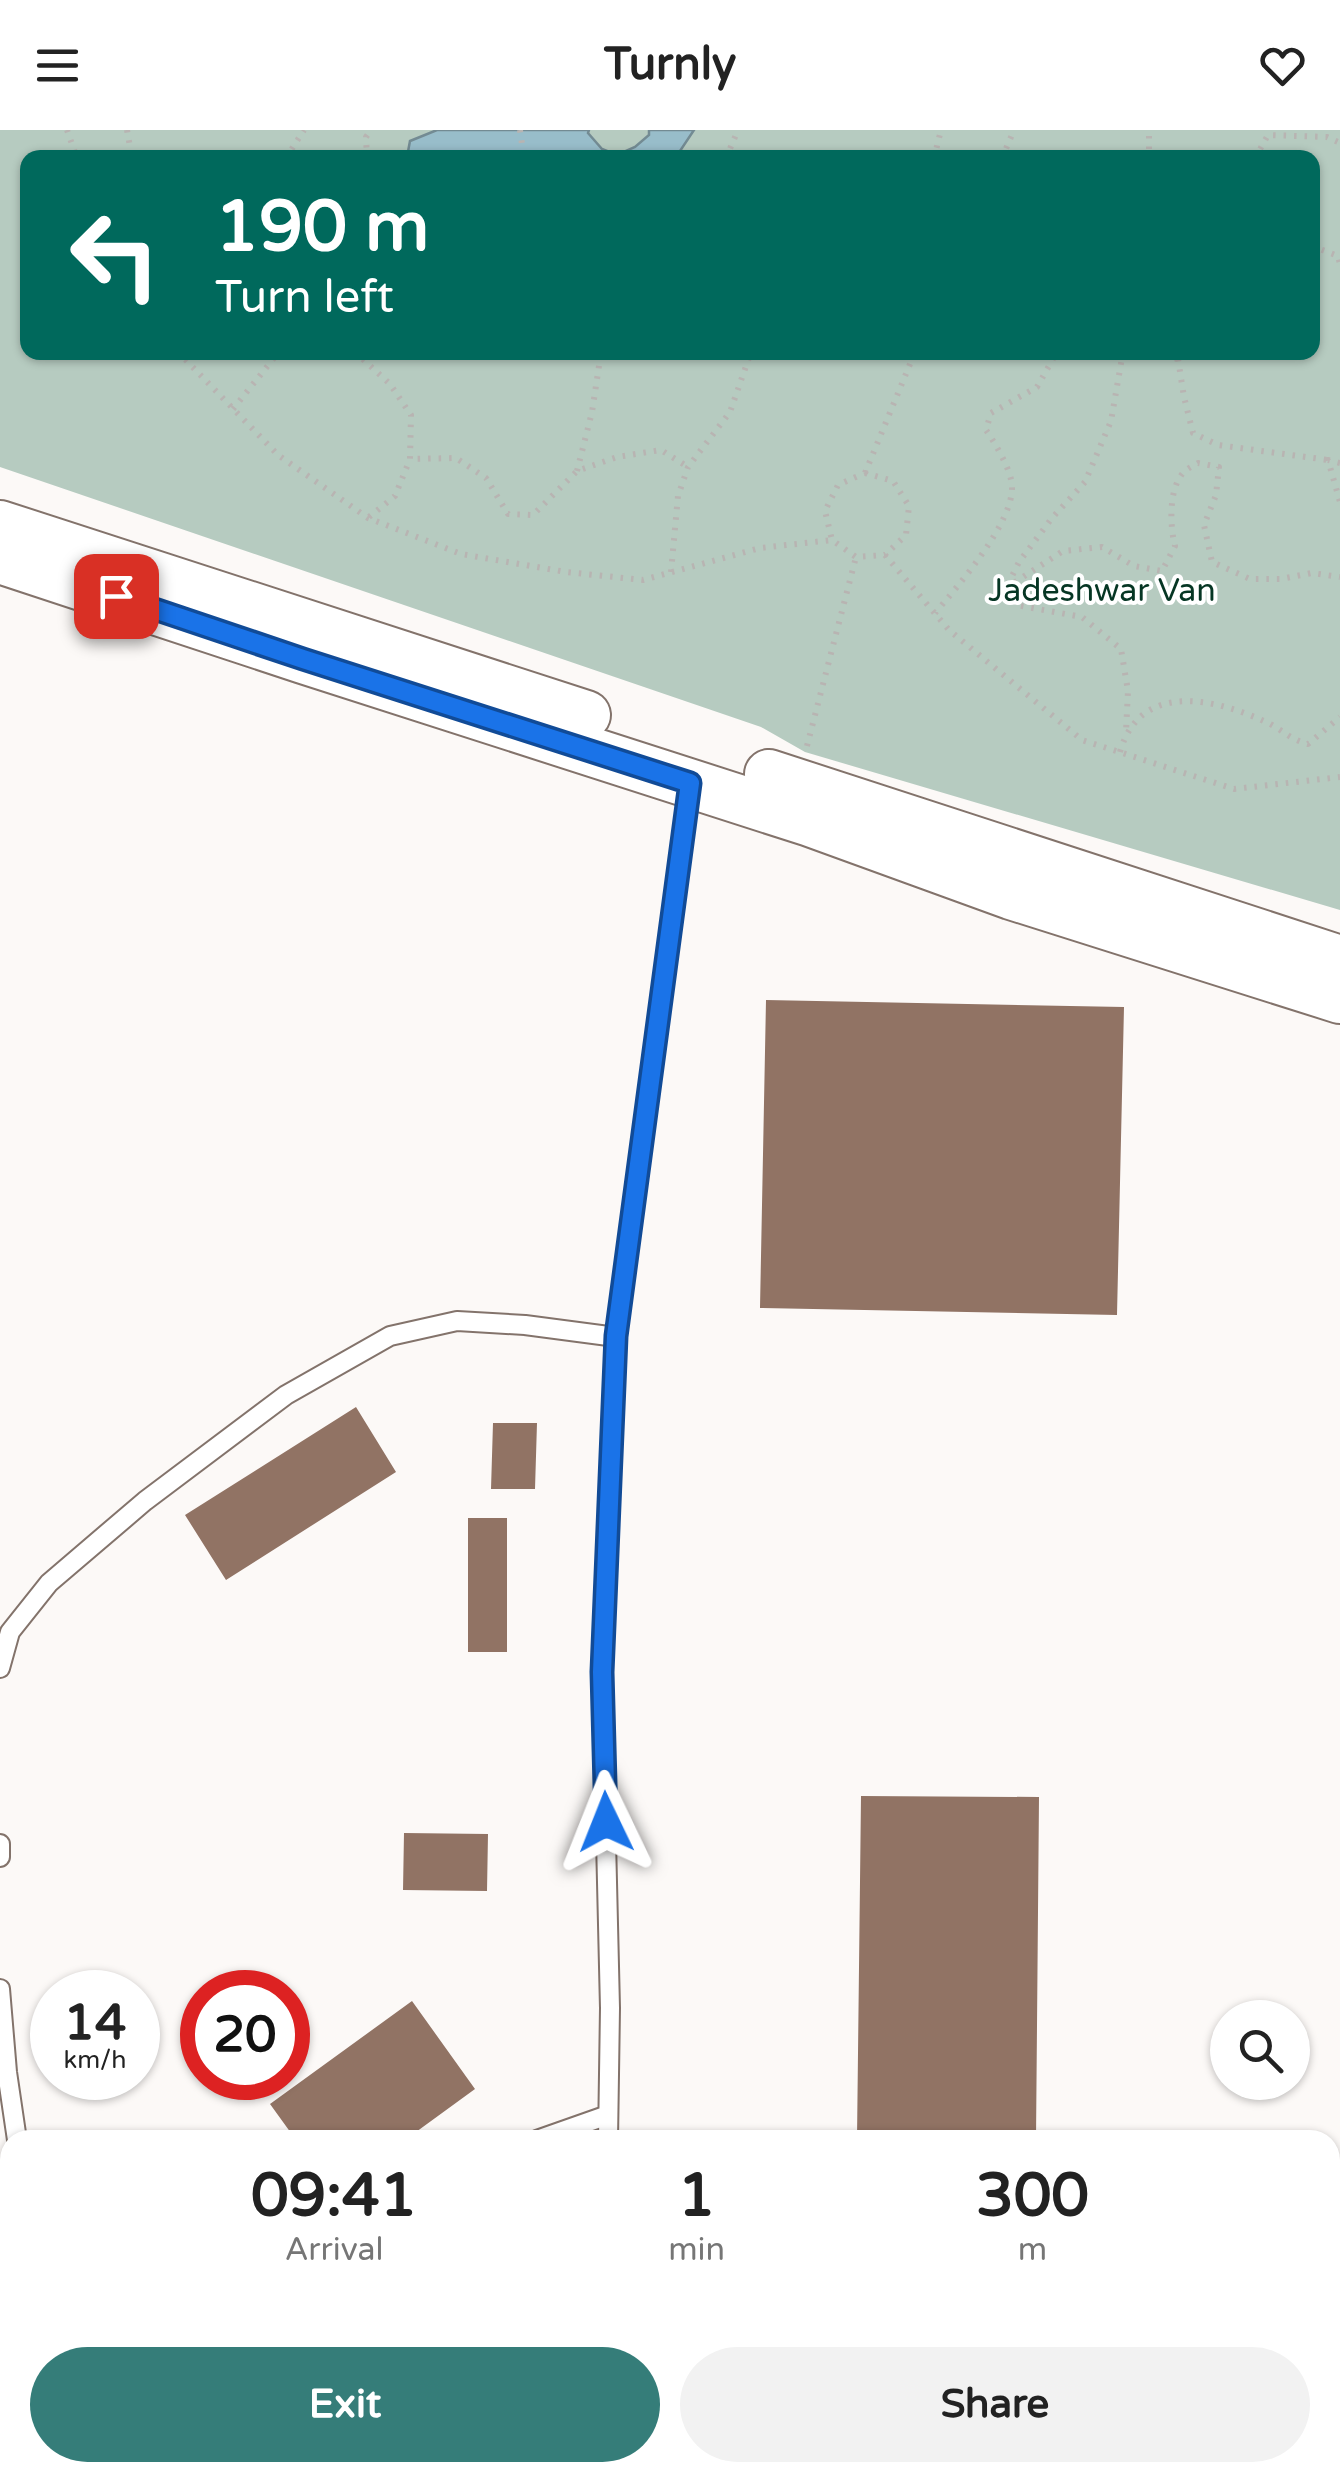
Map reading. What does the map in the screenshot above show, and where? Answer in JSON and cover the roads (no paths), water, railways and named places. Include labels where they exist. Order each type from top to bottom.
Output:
[{"type":"street","points":[[0,524],[1340,960]]},
{"type":"street","points":[[0,558],[810,822],[1011,894],[1340,999]]},
{"type":"lane","points":[[608,2130],[610,2008],[602,1672],[616,1336],[690,783]]},
{"type":"lane","points":[[0,1668],[10,1632],[50,1583],[145,1501],[286,1395],[390,1336],[456,1321],[616,1336]]},
{"type":"lane","points":[[0,1844],[0,1857]]},
{"type":"lane","points":[[0,1989],[16,2130]]},
{"type":"lane","points":[[565,2130],[608,2115]]},
{"type":"water","points":[[437,130],[589,130],[604,150],[408,150],[410,141]]},
{"type":"water","points":[[649,130],[694,130],[681,150],[628,150],[649,135]]},
{"type":"park label","name":"Jadeshwar Van","points":[[1102,591]]}]
